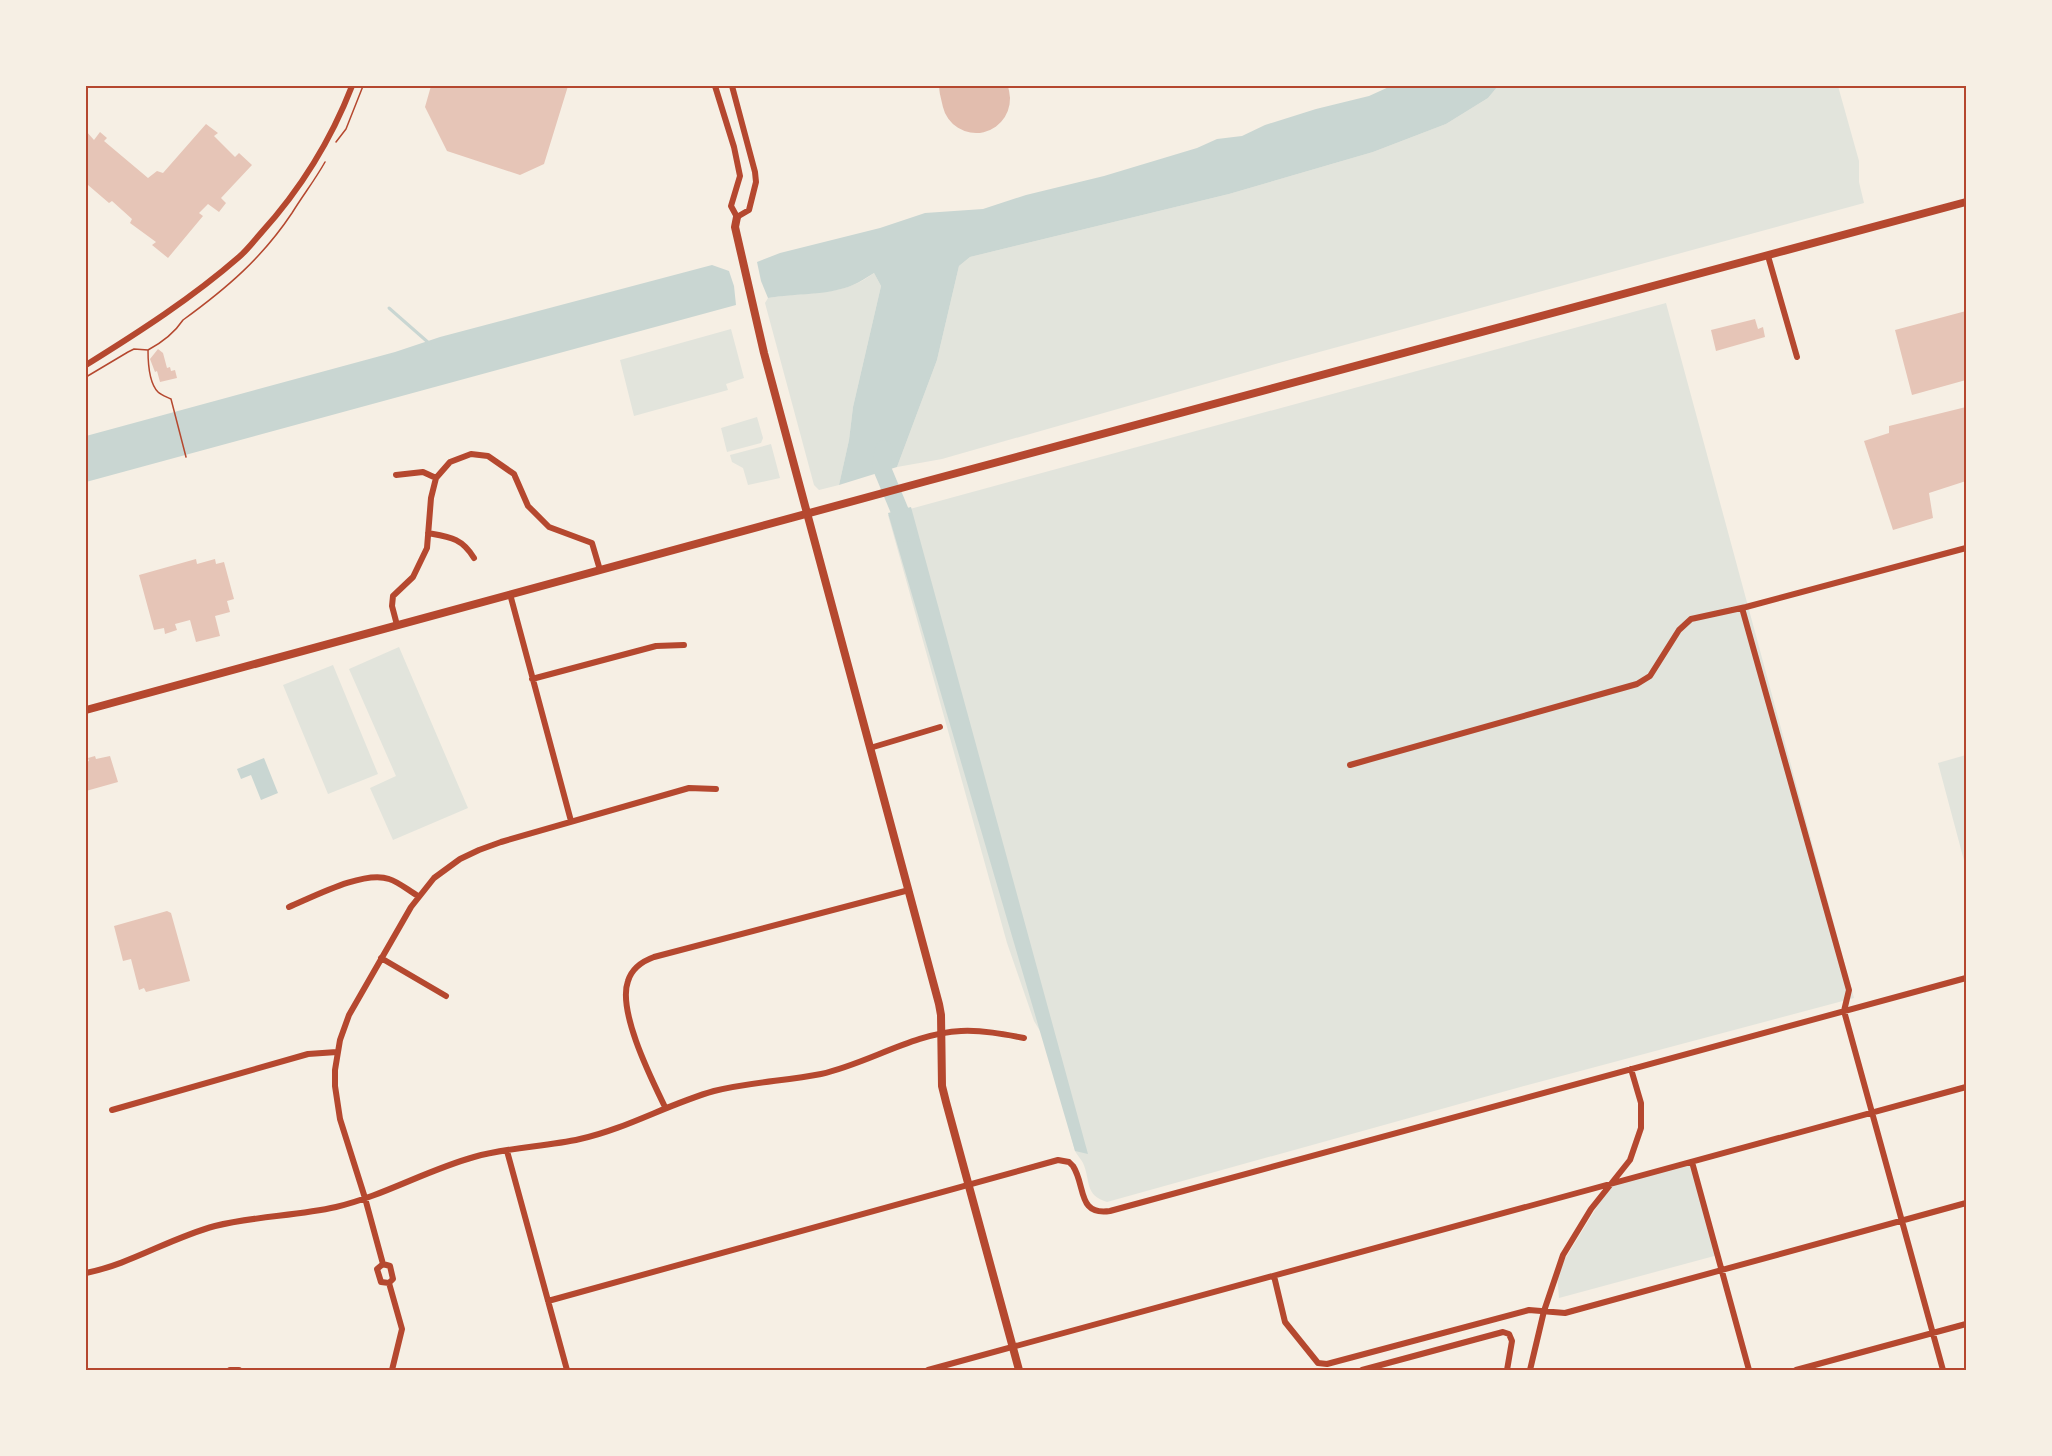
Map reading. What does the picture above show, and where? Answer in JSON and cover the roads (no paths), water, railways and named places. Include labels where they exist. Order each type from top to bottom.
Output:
[{"type":"main road","points":[[86,710],[1966,202]]},
{"type":"main road","points":[[1950,207],[1966,210]]},
{"type":"street","points":[[86,364],[168,312],[241,255],[283,208],[307,172],[338,120],[352,86]]},
{"type":"street","points":[[715,86],[734,147],[740,176],[731,206],[737,217],[735,227],[764,353],[939,1004],[942,1034],[942,1086],[1019,1371]]},
{"type":"street","points":[[732,86],[756,182],[749,210],[737,217]]},
{"type":"street","points":[[1768,256],[1797,357]]},
{"type":"street","points":[[397,625],[392,606],[393,596],[413,577],[427,548],[431,498],[436,478],[450,462],[471,454],[488,456],[514,474],[528,506],[549,527],[592,543],[600,570]]},
{"type":"street","points":[[396,475],[423,472],[436,478]]},
{"type":"street","points":[[428,533],[450,537],[466,546],[474,558]]},
{"type":"street","points":[[1350,765],[1637,684],[1650,676],[1679,630],[1691,619],[1742,608],[1966,548]]},
{"type":"street","points":[[510,594],[571,821]]},
{"type":"street","points":[[1742,608],[1849,990],[1845,1011],[1943,1371]]},
{"type":"street","points":[[532,679],[656,646],[684,645]]},
{"type":"street","points":[[870,748],[940,727]]},
{"type":"street","points":[[392,1371],[402,1329],[389,1284],[393,1279],[390,1266],[383,1264],[340,1119],[335,1086],[337,1052],[349,1015],[418,896],[434,878],[460,859],[501,842],[689,788],[717,789]]},
{"type":"street","points":[[289,907],[364,878],[388,878],[418,896]]},
{"type":"street","points":[[665,1107],[639,1053],[628,1010],[627,981],[637,966],[654,957],[909,890]]},
{"type":"street","points":[[381,958],[446,996]]},
{"type":"street","points":[[548,1301],[1058,1160],[1069,1162],[1077,1171],[1088,1206],[1096,1212],[1110,1211],[1966,978]]},
{"type":"street","points":[[86,1273],[115,1265],[213,1226],[262,1216],[336,1207],[478,1155],[581,1139],[604,1133],[665,1107],[730,1088],[840,1069],[912,1042],[942,1034],[981,1031],[1024,1038]]},
{"type":"street","points":[[112,1110],[308,1054],[337,1052]]},
{"type":"street","points":[[1530,1371],[1544,1311],[1563,1255],[1591,1209],[1630,1160],[1641,1128],[1641,1103],[1631,1069]]},
{"type":"street","points":[[928,1371],[1012,1346],[1966,1087]]},
{"type":"street","points":[[507,1151],[567,1371]]},
{"type":"street","points":[[1692,1162],[1749,1371]]},
{"type":"street","points":[[1274,1276],[1285,1323],[1320,1364],[1327,1364],[1529,1310],[1565,1313],[1966,1203]]},
{"type":"street","points":[[1796,1371],[1966,1324]]},
{"type":"street","points":[[1362,1371],[1503,1332],[1509,1334],[1512,1341],[1507,1371]]},
{"type":"street","points":[[230,1371],[239,1371]]},
{"type":"waterway","points":[[389,308],[430,344]]},
{"type":"waterway","points":[[884,449],[881,466],[901,514],[906,533]]}]
